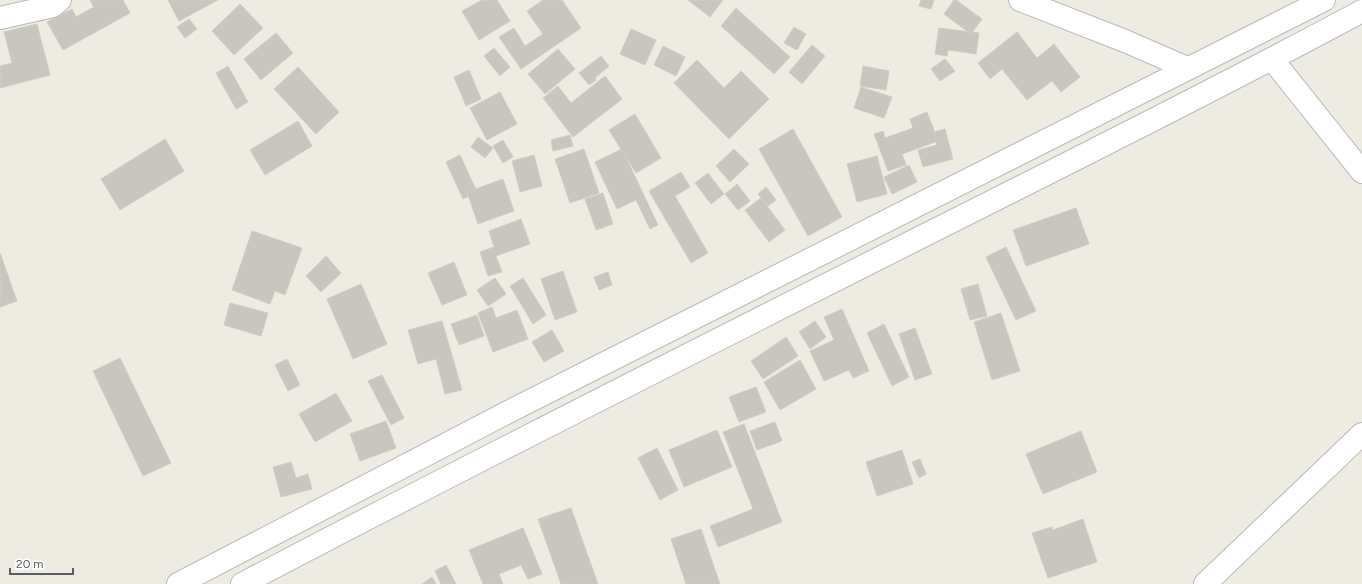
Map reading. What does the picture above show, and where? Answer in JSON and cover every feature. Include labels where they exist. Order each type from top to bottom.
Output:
[{"type":"main road","points":[[0,18],[53,6],[60,0]]},
{"type":"main road","points":[[1020,0],[1125,41],[1187,68]]},
{"type":"main road","points":[[178,584],[514,408],[1324,0]]},
{"type":"main road","points":[[242,584],[374,514],[1272,59],[1362,11]]},
{"type":"main road","points":[[1272,59],[1362,172]]},
{"type":"main road","points":[[1205,584],[1362,434]]},
{"type":"building","points":[[90,0],[123,0],[130,13],[63,50],[47,22],[72,9],[76,17],[94,7]]},
{"type":"building","points":[[168,0],[218,0],[179,21]]},
{"type":"building","points":[[482,0],[497,0],[510,21],[479,40],[462,11]]},
{"type":"building","points":[[543,0],[562,0],[581,28],[521,69],[499,37],[514,28],[525,46],[543,34],[527,11]]},
{"type":"building","points":[[688,0],[723,0],[710,17]]},
{"type":"building","points":[[921,0],[934,0],[931,9],[919,6]]},
{"type":"building","points":[[954,0],[982,19],[971,34],[944,14]]},
{"type":"building","points":[[240,4],[263,28],[234,55],[212,31]]},
{"type":"building","points":[[736,8],[790,57],[774,74],[721,26]]},
{"type":"building","points":[[189,19],[197,29],[185,38],[177,27]]},
{"type":"building","points":[[37,24],[50,75],[0,88],[0,66],[12,63],[4,32]]},
{"type":"building","points":[[794,27],[806,34],[797,50],[784,43]]},
{"type":"building","points":[[939,28],[979,33],[976,54],[948,50],[947,56],[935,54]]},
{"type":"building","points":[[631,29],[656,40],[645,65],[620,54]]},
{"type":"building","points":[[1017,32],[1037,58],[1054,44],[1080,77],[1061,92],[1052,81],[1027,100],[1002,69],[990,79],[978,63]]},
{"type":"building","points":[[276,33],[293,53],[261,80],[244,59]]},
{"type":"building","points":[[812,45],[825,56],[802,84],[789,72]]},
{"type":"building","points":[[663,46],[685,57],[676,76],[654,65]]},
{"type":"building","points":[[494,48],[510,67],[500,76],[484,56]]},
{"type":"building","points":[[558,49],[575,69],[545,94],[528,74]]},
{"type":"building","points":[[601,56],[609,66],[589,85],[579,73]]},
{"type":"building","points":[[945,59],[955,71],[940,81],[931,69]]},
{"type":"building","points":[[697,60],[724,88],[741,71],[769,99],[729,139],[674,83]]},
{"type":"building","points":[[228,66],[248,102],[236,109],[216,73]]},
{"type":"building","points":[[863,66],[889,71],[886,90],[860,86]]},
{"type":"building","points":[[298,67],[339,112],[316,134],[274,89]]},
{"type":"building","points":[[469,70],[481,99],[466,106],[454,77]]},
{"type":"building","points":[[605,76],[622,99],[573,137],[543,98],[558,86],[571,103]]},
{"type":"building","points":[[861,87],[892,97],[884,118],[854,108]]},
{"type":"building","points":[[500,92],[517,124],[487,140],[470,108]]},
{"type":"building","points":[[927,112],[938,141],[902,154],[906,165],[888,171],[874,134],[883,131],[885,138],[913,128],[910,119]]},
{"type":"building","points":[[635,114],[661,158],[636,173],[609,130]]},
{"type":"building","points":[[298,121],[312,146],[265,175],[250,150]]},
{"type":"building","points":[[793,129],[842,217],[808,236],[759,149]]},
{"type":"building","points":[[945,129],[953,159],[923,167],[918,150],[937,145],[934,132]]},
{"type":"building","points":[[570,135],[573,146],[553,151],[551,140]]},
{"type":"building","points":[[478,137],[493,148],[485,158],[471,147]]},
{"type":"building","points":[[165,139],[184,171],[120,210],[101,179]]},
{"type":"building","points":[[503,140],[513,157],[503,163],[493,146]]},
{"type":"building","points":[[584,149],[599,193],[570,203],[555,159]]},
{"type":"building","points":[[622,149],[658,225],[650,229],[636,200],[617,209],[595,162]]},
{"type":"building","points":[[734,149],[749,164],[730,182],[716,166]]},
{"type":"building","points":[[460,155],[477,192],[463,199],[446,162]]},
{"type":"building","points":[[534,155],[542,186],[520,192],[512,161]]},
{"type":"building","points":[[877,156],[887,194],[857,202],[847,164]]},
{"type":"building","points":[[909,165],[917,182],[892,194],[884,177]]},
{"type":"building","points":[[681,172],[690,187],[675,196],[708,253],[691,263],[649,191]]},
{"type":"building","points":[[708,173],[724,194],[711,204],[695,183]]},
{"type":"building","points":[[503,179],[514,211],[478,224],[467,192]]},
{"type":"building","points":[[737,184],[750,201],[738,210],[725,194]]},
{"type":"building","points":[[766,187],[776,200],[768,206],[758,194]]},
{"type":"building","points":[[603,193],[613,224],[596,230],[585,199]]},
{"type":"building","points":[[761,198],[785,230],[769,242],[745,210]]},
{"type":"building","points":[[1076,208],[1089,244],[1026,266],[1013,230]]},
{"type":"building","points":[[521,219],[530,244],[496,256],[502,272],[488,276],[480,252],[494,247],[489,231]]},
{"type":"building","points":[[252,231],[302,248],[285,295],[275,291],[270,304],[232,290]]},
{"type":"building","points":[[1006,247],[1036,311],[1016,320],[986,257]]},
{"type":"building","points":[[0,253],[17,301],[0,307]]},
{"type":"building","points":[[326,256],[341,273],[321,292],[306,276]]},
{"type":"building","points":[[454,262],[467,295],[442,305],[428,273]]},
{"type":"building","points":[[563,271],[577,312],[555,320],[541,279]]},
{"type":"building","points":[[608,272],[612,285],[599,290],[594,277]]},
{"type":"building","points":[[495,278],[506,294],[488,306],[477,290]]},
{"type":"building","points":[[523,278],[546,315],[533,324],[510,286]]},
{"type":"building","points":[[361,284],[387,344],[353,359],[327,299]]},
{"type":"building","points":[[978,284],[987,316],[970,320],[961,289]]},
{"type":"building","points":[[230,303],[268,313],[261,336],[224,325]]},
{"type":"building","points":[[492,307],[496,318],[517,310],[528,339],[493,352],[478,313]]},
{"type":"building","points":[[842,309],[869,371],[853,378],[849,370],[824,381],[810,351],[834,340],[824,317]]},
{"type":"building","points":[[1001,313],[1020,371],[992,380],[974,322]]},
{"type":"building","points":[[477,315],[484,336],[459,345],[451,324]]},
{"type":"building","points":[[442,321],[462,390],[445,394],[436,359],[418,364],[408,330]]},
{"type":"building","points":[[815,321],[826,337],[810,349],[799,332]]},
{"type":"building","points":[[884,324],[909,377],[892,386],[867,333]]},
{"type":"building","points":[[915,328],[932,374],[915,380],[899,334]]},
{"type":"building","points":[[552,330],[564,351],[544,362],[532,342]]},
{"type":"building","points":[[786,337],[798,356],[763,379],[751,361]]},
{"type":"building","points":[[120,358],[171,463],[143,476],[93,371]]},
{"type":"building","points":[[287,359],[300,385],[288,391],[275,365]]},
{"type":"building","points":[[800,360],[816,389],[780,410],[764,382]]},
{"type":"building","points":[[382,375],[404,418],[391,425],[368,381]]},
{"type":"building","points":[[756,387],[766,412],[739,422],[729,397]]},
{"type":"building","points":[[336,393],[352,421],[315,442],[299,414]]},
{"type":"building","points":[[386,421],[396,448],[360,461],[350,434]]},
{"type":"building","points":[[775,422],[782,441],[757,450],[750,431]]},
{"type":"building","points":[[744,424],[782,522],[718,547],[710,526],[753,509],[723,432]]},
{"type":"building","points":[[717,430],[732,467],[684,487],[669,450]]},
{"type":"building","points":[[1081,431],[1097,472],[1043,494],[1026,454]]},
{"type":"building","points":[[657,448],[678,490],[660,500],[638,458]]},
{"type":"building","points":[[902,450],[913,484],[877,496],[866,462]]},
{"type":"building","points":[[920,459],[926,474],[919,478],[912,462]]},
{"type":"building","points":[[291,462],[296,478],[308,474],[312,489],[281,497],[273,467]]},
{"type":"building","points":[[571,508],[598,584],[561,584],[538,519]]},
{"type":"building","points":[[1083,519],[1097,562],[1048,578],[1032,533],[1052,527],[1053,530]]},
{"type":"building","points":[[523,528],[542,574],[528,579],[521,565],[499,574],[503,584],[483,584],[469,550]]},
{"type":"building","points":[[701,529],[720,584],[686,584],[671,539]]},
{"type":"building","points":[[446,565],[456,584],[441,584],[435,571]]},
{"type":"building","points":[[432,577],[436,584],[422,584]]}]
